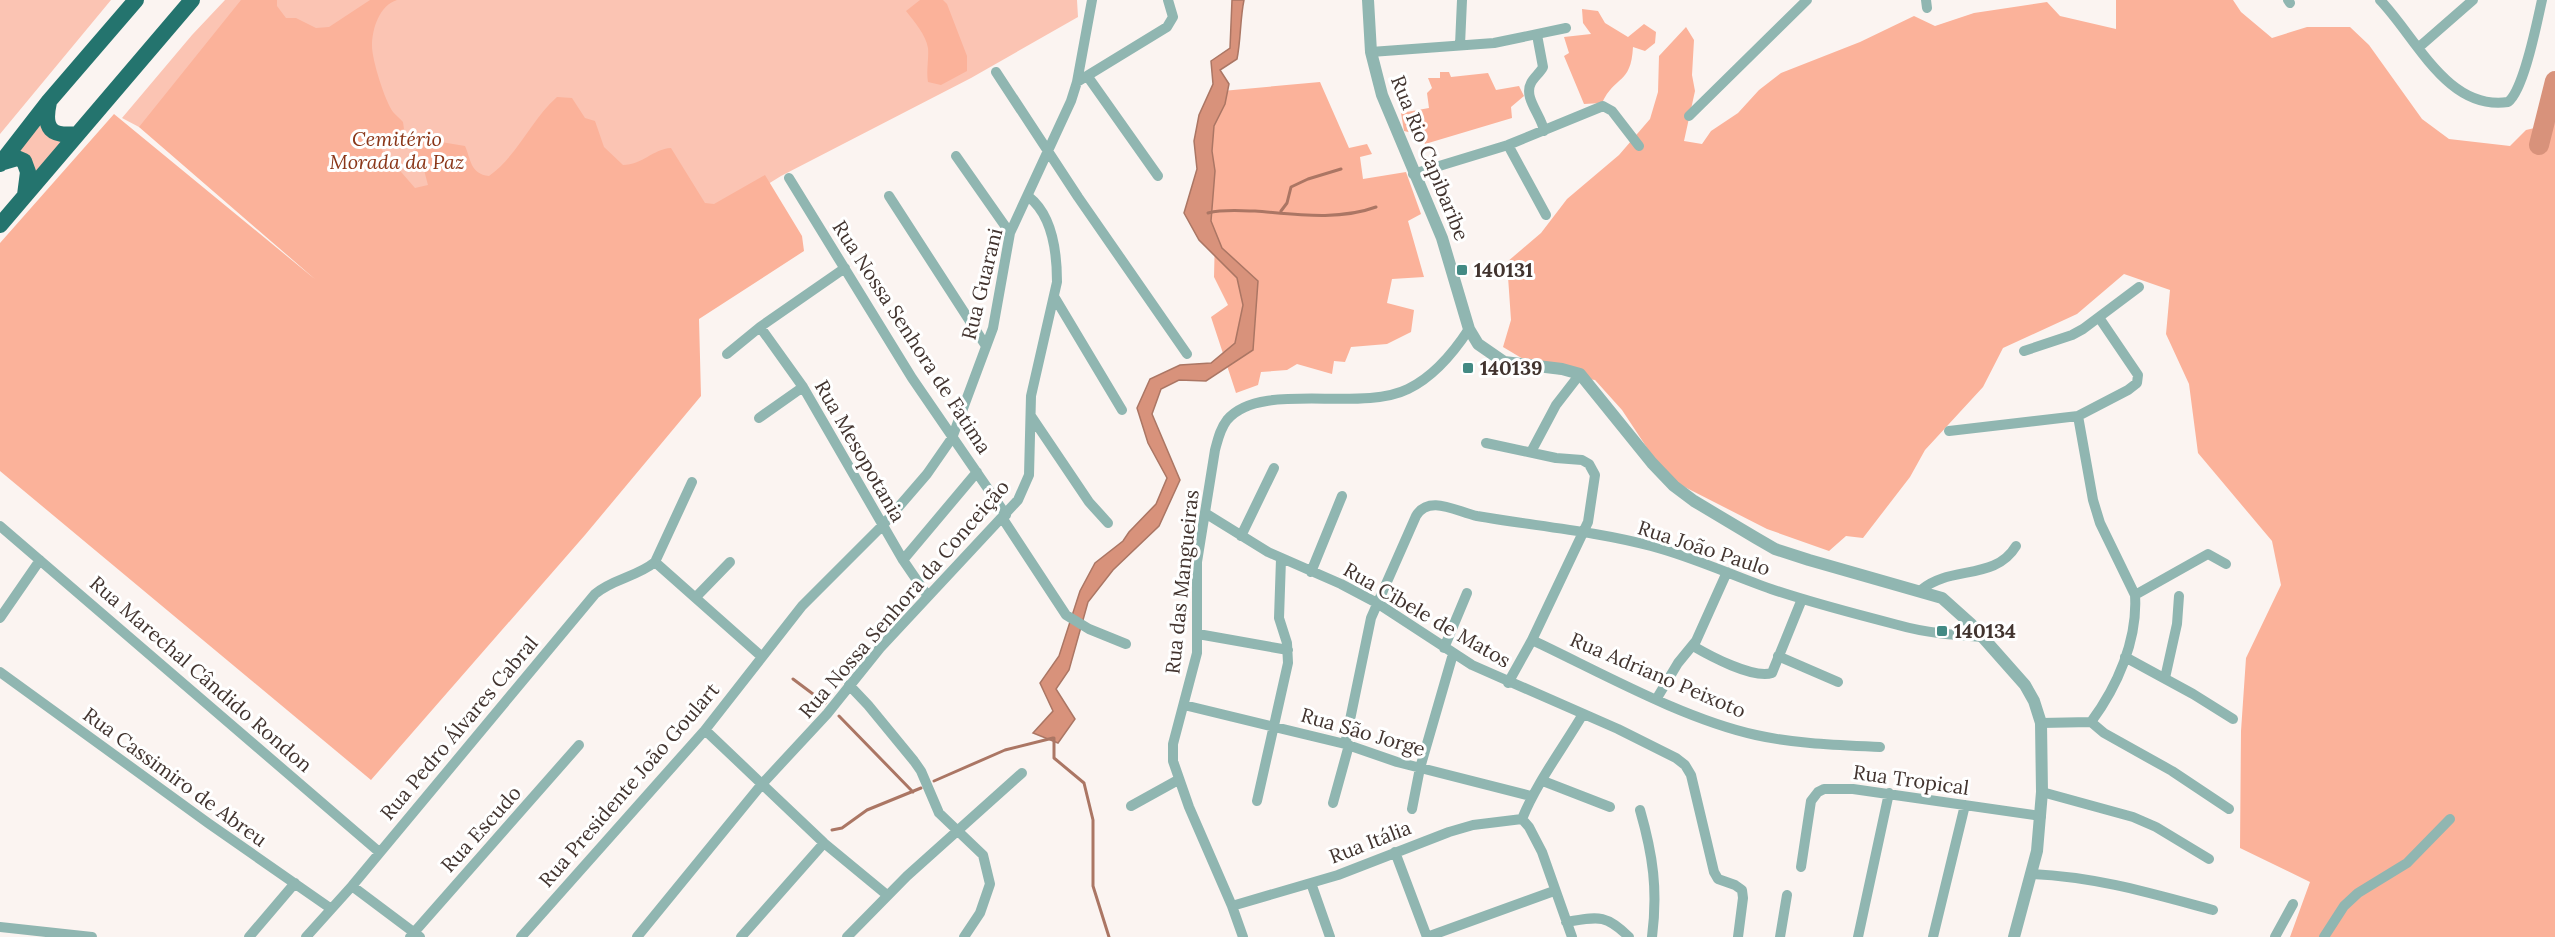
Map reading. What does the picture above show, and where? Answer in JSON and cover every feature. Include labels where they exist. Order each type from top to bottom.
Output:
[{"type":"highway","points":[[0,164],[49,101],[136,0]]},
{"type":"highway","points":[[0,225],[192,0]]},
{"type":"highway","points":[[49,101],[47,123],[51,130],[65,135],[77,134]]},
{"type":"highway","points":[[0,164],[17,158],[24,161],[28,172],[25,196]]},
{"type":"street","name":"Rua Guarani","points":[[883,525],[927,474],[952,438],[986,346],[997,309],[1010,233],[1063,122],[1077,82],[1092,0]]},
{"type":"street","points":[[1077,82],[1167,27],[1173,18],[1168,0]]},
{"type":"street","name":"Rua Rio Capibaribe","points":[[1368,0],[1371,52],[1382,95],[1450,260],[1469,329]]},
{"type":"street","points":[[1460,45],[1461,0]]},
{"type":"street","points":[[1689,116],[1807,0]]},
{"type":"street","points":[[2418,48],[2473,0]]},
{"type":"street","points":[[2382,1],[2418,48],[2464,95],[2473,99],[2501,103],[2508,102],[2515,93],[2530,52],[2542,0]]},
{"type":"street","points":[[1371,52],[1494,43],[1566,28]]},
{"type":"street","points":[[1537,35],[1543,67],[1532,83],[1529,93],[1541,117],[1544,131]]},
{"type":"street","points":[[996,72],[1187,354]]},
{"type":"street","points":[[1088,77],[1158,176]]},
{"type":"street","points":[[1413,174],[1508,145],[1597,107],[1608,107],[1639,146]]},
{"type":"street","points":[[1508,145],[1546,215]]},
{"type":"street","points":[[956,156],[1010,233]]},
{"type":"street","name":"Rua Nossa Senhora de Fatima","points":[[789,178],[1066,615],[1089,629],[1126,644]]},
{"type":"street","points":[[889,196],[986,346]]},
{"type":"street","name":"Rua Nossa Senhora da Conceição","points":[[637,937],[762,784],[828,714],[849,685],[927,595],[1005,517],[1018,500],[1029,475],[1031,396],[1055,298],[1057,263],[1041,210],[1029,197]]},
{"type":"street","points":[[727,354],[759,327],[845,268]]},
{"type":"street","points":[[2024,351],[2072,335],[2100,319],[2139,287]]},
{"type":"street","points":[[1055,298],[1122,410]]},
{"type":"street","points":[[1949,431],[2078,416],[2128,390],[2139,379],[2135,368],[2100,319]]},
{"type":"street","name":"Rua Mesopotania","points":[[759,327],[803,387],[903,560],[927,595]]},
{"type":"street","points":[[1469,329],[1478,344],[1504,362],[1562,369],[1580,374],[1652,463],[1674,486],[1694,501],[1776,549],[1942,598],[1983,637],[2025,685],[2034,700],[2041,723],[2041,816],[2032,874],[2014,937]]},
{"type":"street","name":"Rua das Mangueiras","points":[[1243,937],[1178,780],[1173,761],[1173,744],[1197,653],[1197,562],[1217,441],[1227,421],[1247,406],[1272,400],[1350,399],[1407,390],[1447,359],[1469,329]]},
{"type":"street","points":[[1531,452],[1556,405],[1580,374]]},
{"type":"street","points":[[759,418],[803,387]]},
{"type":"street","points":[[1031,416],[1089,502],[1108,523]]},
{"type":"street","points":[[2078,416],[2098,515],[2135,595],[2134,618],[2125,657],[2107,701],[2091,722]]},
{"type":"street","points":[[1486,443],[1582,460],[1594,469],[1592,506],[1583,532],[1532,640],[1508,683]]},
{"type":"street","points":[[1241,536],[1274,468]]},
{"type":"street","points":[[903,560],[977,472]]},
{"type":"street","points":[[692,482],[655,562],[761,656]]},
{"type":"street","points":[[1311,572],[1342,496]]},
{"type":"street","name":"Rua João Paulo","points":[[1377,603],[1416,516],[1421,508],[1431,504],[1477,516],[1583,532],[1650,546],[1802,598],[1926,632],[1983,637]]},
{"type":"street","name":"Rua Cibele de Matos","points":[[1205,513],[1281,559],[1341,584],[1377,603],[1449,651],[1508,683],[1650,745],[1684,765],[1691,775],[1714,872],[1718,879],[1742,890],[1738,937]]},
{"type":"street","name":"Rua Presidente João Goulart","points":[[521,937],[705,730],[802,606],[883,525]]},
{"type":"street","name":"Rua Marechal Cândido Rondon","points":[[0,526],[378,851]]},
{"type":"street","points":[[1921,590],[1937,579],[2000,564],[2016,546]]},
{"type":"street","points":[[2135,595],[2208,554],[2226,564]]},
{"type":"street","points":[[1257,801],[1288,663],[1288,650],[1279,608],[1281,559]]},
{"type":"street","points":[[0,618],[40,560]]},
{"type":"street","name":"Rua Pedro Álvares Cabral","points":[[306,937],[595,594],[655,562]]},
{"type":"street","points":[[696,597],[730,562]]},
{"type":"street","points":[[1657,699],[1678,663],[1693,646],[1727,572]]},
{"type":"street","points":[[1412,809],[1449,651],[1467,593]]},
{"type":"street","points":[[2165,678],[2177,624],[2180,596]]},
{"type":"street","points":[[1693,646],[1726,664],[1768,675],[1775,670],[1778,656],[1802,598]]},
{"type":"street","points":[[1333,803],[1347,745],[1368,632],[1377,603]]},
{"type":"street","points":[[1198,634],[1288,650]]},
{"type":"street","name":"Rua Adriano Peixoto","points":[[1532,640],[1657,699],[1755,735],[1805,742],[1880,747]]},
{"type":"street","points":[[1778,656],[1838,682]]},
{"type":"street","points":[[2125,657],[2233,719]]},
{"type":"street","name":"Rua Cassimiro de Abreu","points":[[0,672],[207,824],[330,908]]},
{"type":"street","points":[[849,685],[914,761],[921,771],[939,813],[983,855],[990,884],[980,913],[964,937]]},
{"type":"street","name":"Rua São Jorge","points":[[1185,705],[1273,725],[1420,768],[1531,796]]},
{"type":"street","points":[[1572,937],[1534,836],[1522,819],[1531,796],[1543,781],[1583,714]]},
{"type":"street","points":[[2041,723],[2091,722],[2104,734],[2172,771],[2229,809]]},
{"type":"street","points":[[705,730],[824,843],[886,895]]},
{"type":"street","name":"Rua Escudo","points":[[415,935],[579,745]]},
{"type":"street","points":[[847,937],[886,895],[1022,773]]},
{"type":"street","points":[[1131,806],[1178,780]]},
{"type":"street","points":[[1543,781],[1610,807]]},
{"type":"street","name":"Rua Tropical","points":[[1801,867],[1813,796],[1818,792],[1835,788],[1889,793],[2041,816]]},
{"type":"street","points":[[2042,792],[2133,817],[2156,827],[2209,859]]},
{"type":"street","points":[[1858,937],[1889,793]]},
{"type":"street","points":[[1933,937],[1965,805]]},
{"type":"street","points":[[1640,810],[1650,844],[1656,882],[1652,937]]},
{"type":"street","name":"Rua Itália","points":[[1232,906],[1311,883],[1420,842],[1473,825],[1522,819]]},
{"type":"street","points":[[2324,937],[2344,906],[2358,893],[2407,863],[2450,819]]},
{"type":"street","points":[[741,937],[824,843]]},
{"type":"street","points":[[1395,852],[1427,937],[1554,891]]},
{"type":"street","points":[[2032,874],[2074,876],[2133,888],[2212,910]]},
{"type":"street","points":[[249,937],[295,883]]},
{"type":"street","points":[[1311,883],[1330,937]]},
{"type":"street","points":[[351,886],[415,935]]},
{"type":"street","points":[[1780,937],[1787,895]]},
{"type":"street","points":[[2275,937],[2293,904]]},
{"type":"street","points":[[1566,922],[1599,917],[1611,921],[1629,937]]},
{"type":"street","points":[[0,927],[18,933],[92,937]]},
{"type":"green space","points":[[0,0],[111,0],[0,134]]},
{"type":"green space","name":"Cemitério Morada da Paz","points":[[225,0],[1077,0],[1078,17],[971,78],[781,176],[598,289],[139,127],[122,118],[192,35]]},
{"type":"green space","points":[[49,101],[47,123],[77,134],[25,196],[28,167],[0,163]]},
{"type":"shaded area","points":[[241,0],[277,0],[277,6],[286,18],[296,18],[316,28],[329,27],[370,0],[397,0],[386,7],[378,18],[372,46],[383,90],[393,112],[403,122],[404,129],[375,138],[382,150],[415,188],[428,185],[424,170],[411,157],[423,139],[465,146],[475,169],[489,176],[508,158],[539,116],[557,97],[572,98],[585,118],[595,121],[604,147],[623,165],[671,148],[705,203],[714,204],[765,175],[802,236],[804,251],[699,319],[701,396],[585,535],[371,780],[0,471],[0,243],[114,114],[316,280],[139,127]]},
{"type":"shaded area","points":[[920,0],[943,0],[947,4],[967,56],[967,71],[941,85],[928,82],[927,43],[906,11]]},
{"type":"shaded area","points":[[1232,0],[1244,0],[1237,59],[1220,70],[1229,84],[1225,104],[1214,126],[1212,151],[1215,171],[1211,221],[1222,248],[1258,281],[1253,350],[1206,381],[1179,380],[1161,389],[1152,414],[1180,480],[1159,526],[1113,570],[1088,602],[1069,670],[1056,689],[1075,719],[1058,743],[1033,733],[1053,711],[1040,683],[1059,656],[1080,591],[1095,563],[1123,541],[1156,504],[1167,478],[1148,443],[1137,408],[1150,379],[1180,365],[1211,363],[1235,343],[1243,305],[1237,278],[1199,240],[1184,213],[1197,169],[1194,141],[1199,115],[1213,84],[1211,61],[1230,48]]},
{"type":"shaded area","points":[[2116,0],[2233,0],[2241,12],[2272,38],[2307,27],[2350,27],[2369,45],[2422,119],[2449,139],[2510,146],[2526,130],[2555,123],[2555,937],[2290,937],[2310,882],[2240,848],[2241,731],[2246,658],[2281,585],[2272,541],[2198,453],[2189,384],[2166,334],[2170,290],[2124,274],[2077,314],[2003,348],[1983,387],[1925,450],[1910,477],[1863,538],[1846,536],[1829,551],[1767,529],[1667,478],[1622,410],[1595,380],[1545,372],[1503,347],[1511,320],[1507,262],[1541,233],[1567,199],[1619,155],[1650,119],[1658,92],[1659,56],[1686,27],[1694,40],[1692,75],[1695,91],[1684,141],[1702,144],[1711,131],[1738,113],[1759,90],[1781,73],[1860,42],[1914,16],[1935,26],[1974,13],[2047,2],[2060,16],[2116,29]]},
{"type":"shaded area","points":[[1582,9],[1598,11],[1605,23],[1628,37],[1644,24],[1656,32],[1655,43],[1645,51],[1633,47],[1632,59],[1626,74],[1607,94],[1602,103],[1584,104],[1564,56],[1569,53],[1564,37],[1591,34],[1583,23]]},
{"type":"shaded area","points":[[1440,72],[1449,72],[1451,77],[1488,73],[1496,90],[1519,86],[1524,96],[1511,107],[1512,118],[1425,144],[1421,135],[1404,131],[1401,113],[1429,108],[1427,93],[1432,88],[1428,78],[1440,78]]},
{"type":"shaded area","points":[[1320,82],[1349,148],[1367,144],[1372,154],[1360,157],[1363,179],[1406,172],[1421,214],[1408,221],[1424,277],[1392,279],[1387,303],[1414,310],[1411,332],[1387,344],[1351,347],[1345,362],[1334,361],[1332,374],[1297,364],[1287,370],[1261,372],[1258,385],[1236,393],[1211,317],[1228,305],[1214,277],[1215,236],[1205,225],[1211,92]]},
{"type":"waterway","points":[[2539,145],[2555,81]]},
{"type":"waterway","points":[[1281,211],[1287,203],[1291,187],[1341,169]]},
{"type":"waterway","points":[[1208,213],[1255,211],[1331,215],[1347,214],[1376,207]]},
{"type":"waterway","points":[[793,679],[825,703]]},
{"type":"waterway","points":[[839,716],[913,792]]},
{"type":"waterway","points":[[934,781],[1005,750],[1053,738]]},
{"type":"waterway","points":[[1054,738],[1054,758],[1084,783],[1093,820],[1093,886],[1109,937]]},
{"type":"waterway","points":[[832,830],[842,828],[867,810],[921,788]]},
{"type":"place","name":"140131","points":[[1462,270]]},
{"type":"place","name":"140139","points":[[1468,368]]},
{"type":"place","name":"140134","points":[[1942,631]]}]
